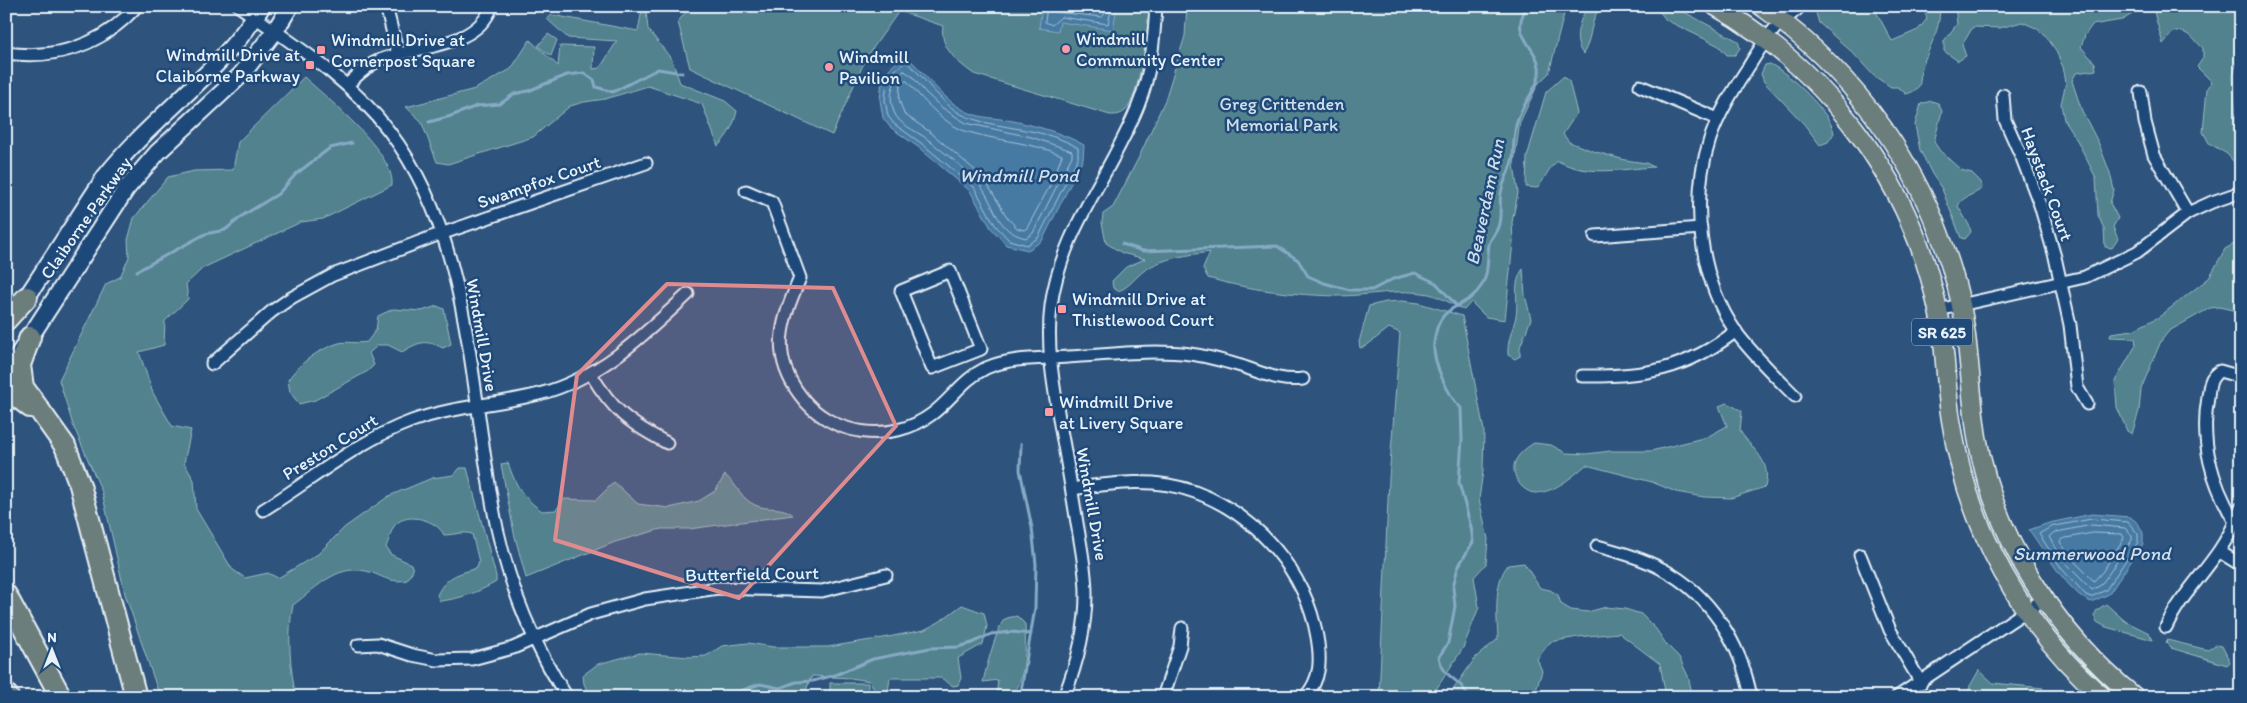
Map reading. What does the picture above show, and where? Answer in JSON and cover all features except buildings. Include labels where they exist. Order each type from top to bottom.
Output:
[{"type":"highway","points":[[6,320],[28,297]]},
{"type":"highway","points":[[30,337],[20,365],[23,387],[65,446],[80,485],[136,697]]},
{"type":"highway","points":[[6,388],[54,428]]},
{"type":"highway","points":[[6,595],[61,697]]},
{"type":"main road","name":"Claiborne Parkway","points":[[6,374],[126,188],[158,152],[241,75],[275,31],[290,6]]},
{"type":"main road","name":"SR 625","points":[[1715,6],[1767,40],[1799,67],[1835,104],[1869,148],[1897,196],[1922,256],[1938,310],[1946,364],[1951,420],[1961,467],[1984,535],[2001,569],[2026,611],[2075,670],[2103,697]]},
{"type":"main road","name":"SR 625","points":[[1760,6],[1784,14],[1807,42],[1846,81],[1872,111],[1893,141],[1928,204],[1938,228],[1961,306],[1982,460],[2008,534],[2044,599],[2069,632],[2086,651],[2135,697]]},
{"type":"main road","name":"Claiborne Parkway","points":[[6,329],[105,177],[120,158],[160,117],[222,60],[259,12]]},
{"type":"street","points":[[6,53],[38,56],[71,50],[101,37],[121,22],[137,6]]},
{"type":"street","name":"Windmill Drive","points":[[239,6],[259,12],[275,31],[348,85],[371,109],[403,150],[428,197],[443,233],[457,289],[500,542],[508,572],[535,637],[567,697]]},
{"type":"street","points":[[386,6],[398,54]]},
{"type":"street","points":[[348,85],[375,62],[398,54],[446,44],[462,36],[490,14],[492,6]]},
{"type":"street","name":"Windmill Drive","points":[[1064,697],[1078,658],[1085,615],[1086,593],[1083,555],[1050,358],[1052,306],[1063,258],[1138,107],[1153,51],[1156,6]]},
{"type":"street","points":[[1795,396],[1736,331],[1723,307],[1708,268],[1701,228],[1702,178],[1710,139],[1718,119],[1733,91],[1784,14],[1795,13],[1800,6]]},
{"type":"street","points":[[1640,86],[1718,119]]},
{"type":"street","points":[[2141,92],[2145,122],[2154,155],[2188,213]]},
{"type":"street","name":"Haystack Court","points":[[2003,95],[2005,120],[2040,205],[2062,284],[2070,325],[2077,387],[2087,404]]},
{"type":"street","name":"Swampfox Court","points":[[212,364],[271,312],[312,286],[354,266],[443,233],[646,164]]},
{"type":"street","points":[[746,191],[772,202],[800,278],[781,331],[782,353],[787,372],[796,389],[808,404],[824,417],[846,428],[861,432],[893,432],[908,428],[932,415],[963,382],[988,368],[1012,362],[1050,358],[1173,353],[1213,358],[1289,381],[1303,379]]},
{"type":"street","points":[[1938,310],[2086,278],[2123,260],[2188,213],[2241,192]]},
{"type":"street","points":[[1595,236],[1701,228]]},
{"type":"street","points":[[981,349],[932,368],[901,291],[950,271],[981,349],[988,368]]},
{"type":"street","name":"Preston Court","points":[[263,510],[367,441],[386,431],[438,413],[538,394],[591,374],[623,352],[688,294]]},
{"type":"street","points":[[1582,376],[1630,376],[1660,370],[1698,356],[1736,331]]},
{"type":"street","points":[[2235,522],[2224,504],[2211,472],[2206,440],[2205,411],[2211,381],[2216,374],[2220,371],[2241,377]]},
{"type":"street","points":[[591,374],[610,404],[622,415],[638,427],[667,443]]},
{"type":"street","points":[[1072,489],[1128,482],[1168,485],[1191,491],[1214,501],[1258,530],[1286,563],[1305,597],[1313,620],[1319,648],[1320,670],[1314,687],[1304,697]]},
{"type":"street","points":[[2166,627],[2185,595],[2220,552],[2241,508]]},
{"type":"street","points":[[1597,546],[1627,554],[1664,569],[1708,606],[1723,625],[1738,650],[1751,697]]},
{"type":"street","points":[[2220,552],[2241,565]]},
{"type":"street","points":[[1860,554],[1890,630],[1920,683]]},
{"type":"street","name":"Butterfield Court","points":[[358,645],[378,644],[412,655],[437,660],[458,660],[492,655],[591,614],[621,604],[674,593],[718,588],[822,591],[886,575]]},
{"type":"street","points":[[1897,697],[2044,599]]},
{"type":"street","points":[[1163,697],[1180,646],[1182,628]]},
{"type":"highlighted area","points":[[667,284],[833,288],[896,426],[739,598],[555,540],[577,375]]},
{"type":"green space","points":[[690,6],[1149,6],[1145,45],[1135,92],[1125,111],[1112,115],[974,74],[956,60],[947,48],[944,41],[943,26],[899,11],[866,58],[832,135],[690,68],[678,22]]},
{"type":"green space","name":"Greg Crittenden Memorial Park","points":[[1187,6],[1566,6],[1549,73],[1538,84],[1520,122],[1514,164],[1518,193],[1512,222],[1513,242],[1505,320],[1486,317],[1471,302],[1464,310],[1433,295],[1418,292],[1337,296],[1288,293],[1239,286],[1208,278],[1203,269],[1210,252],[1177,257],[1160,262],[1145,270],[1122,289],[1118,291],[1113,288],[1112,281],[1126,267],[1145,259],[1122,253],[1106,243],[1102,223],[1103,214],[1113,207],[1139,157],[1165,100],[1185,36]]},
{"type":"green space","points":[[1588,6],[1601,6],[1597,12],[1583,54],[1577,37],[1582,18]]},
{"type":"green space","points":[[1647,6],[1673,6],[1738,41],[1740,48],[1735,55],[1727,55],[1719,46],[1666,20],[1660,12]]},
{"type":"green space","points":[[1817,6],[1873,6],[1892,41],[1918,30],[1927,19],[1923,6],[1938,6],[1939,20],[1937,29],[1921,70],[1919,86],[1913,92],[1906,94],[1898,87],[1891,87],[1874,76],[1852,52],[1819,23],[1815,10]]},
{"type":"green space","points":[[1955,6],[2134,6],[2134,13],[2122,20],[2092,25],[2085,35],[2081,47],[2095,63],[2096,70],[2076,73],[2072,81],[2082,111],[2099,144],[2110,173],[2114,190],[2110,203],[2118,218],[2113,227],[2118,239],[2112,248],[2105,247],[2104,229],[2098,215],[2096,178],[2078,142],[2064,120],[2061,104],[2066,82],[2063,67],[2055,49],[2046,36],[2036,28],[2022,22],[2000,28],[1973,27],[1962,45],[1966,56],[1958,61],[1944,51],[1944,41],[1957,24]]},
{"type":"green space","points":[[2159,6],[2241,6],[2241,53],[2233,74],[2236,123],[2241,144],[2241,170],[2227,154],[2209,143],[2203,132],[2207,89],[2212,82],[2197,67],[2203,58],[2203,48],[2190,36],[2179,31],[2174,31],[2163,44],[2154,12]]},
{"type":"green space","points":[[642,10],[646,11],[648,29],[672,60],[680,83],[725,101],[737,111],[730,130],[718,146],[702,104],[648,86],[605,99],[570,106],[533,137],[448,164],[437,162],[421,121],[406,107],[475,89],[511,69],[530,40],[558,66],[560,46],[594,47],[593,69],[600,68],[617,41],[568,38],[547,19],[552,15],[638,31]]},
{"type":"green space","points":[[548,34],[557,40],[551,56],[538,46]]},
{"type":"green space","points":[[1770,64],[1788,76],[1808,94],[1825,115],[1834,133],[1828,142],[1820,145],[1804,124],[1764,82],[1761,74],[1765,65]]},
{"type":"green space","points":[[1564,76],[1569,81],[1577,113],[1563,134],[1569,142],[1593,151],[1625,160],[1646,163],[1654,167],[1605,171],[1581,169],[1558,161],[1551,167],[1537,188],[1526,187],[1527,157],[1546,92]]},
{"type":"green space","points":[[304,77],[343,112],[372,142],[390,172],[392,185],[323,219],[301,222],[203,268],[186,284],[188,299],[165,321],[164,345],[139,352],[153,393],[172,426],[191,430],[184,463],[194,480],[196,509],[232,569],[245,578],[268,573],[278,578],[318,554],[345,527],[389,496],[432,478],[454,475],[460,468],[467,468],[496,582],[455,599],[440,601],[437,595],[444,584],[458,574],[477,568],[479,562],[472,534],[444,535],[435,525],[421,519],[414,518],[400,521],[391,532],[386,547],[390,554],[411,564],[413,570],[407,580],[393,580],[361,570],[350,570],[330,577],[293,605],[290,651],[296,697],[160,697],[125,594],[102,492],[73,425],[59,380],[106,284],[120,277],[129,257],[128,240],[134,218],[168,177],[194,171],[233,170],[238,142]]},
{"type":"green space","points":[[1931,101],[1938,103],[1942,111],[1934,142],[1940,151],[1961,170],[1972,173],[1981,182],[1982,188],[1960,202],[1958,206],[1971,232],[1965,239],[1961,238],[1942,189],[1920,150],[1915,125],[1921,104]]},
{"type":"green space","points":[[2241,240],[2241,312],[2219,307],[2210,308],[2169,331],[2161,341],[2141,389],[2139,411],[2132,434],[2127,431],[2117,407],[2115,381],[2136,345],[2135,338],[2110,337],[2111,333],[2133,330],[2159,317],[2209,278],[2225,249]]},
{"type":"green space","points":[[1523,269],[1525,295],[1531,319],[1520,347],[1520,356],[1515,359],[1508,355],[1508,350],[1517,310],[1518,280]]},
{"type":"green space","points":[[1402,301],[1419,303],[1462,316],[1484,431],[1483,471],[1479,499],[1488,539],[1486,564],[1474,577],[1479,607],[1463,648],[1431,697],[1379,697],[1389,479],[1400,333],[1389,328],[1366,346],[1360,348],[1359,342],[1369,306]]},
{"type":"green space","points":[[437,306],[444,309],[451,344],[443,348],[431,343],[422,343],[402,352],[388,345],[378,345],[369,353],[374,365],[368,371],[315,400],[299,404],[290,392],[288,380],[304,362],[324,349],[339,343],[367,342],[376,330],[378,316],[393,309],[422,311]]},
{"type":"green space","points":[[1727,403],[1742,411],[1740,431],[1764,463],[1766,470],[1765,487],[1731,498],[1704,497],[1676,492],[1652,482],[1586,465],[1556,487],[1536,493],[1526,490],[1518,482],[1514,472],[1517,459],[1523,451],[1534,443],[1551,445],[1566,453],[1586,454],[1611,451],[1651,451],[1707,437],[1727,426],[1719,406]]},
{"type":"green space","points":[[508,463],[520,490],[529,501],[542,511],[556,510],[564,499],[596,500],[614,482],[638,504],[669,508],[699,501],[715,491],[725,475],[755,505],[785,510],[793,515],[689,529],[661,529],[615,542],[526,578],[514,533],[501,464]]},
{"type":"green space","points":[[1524,563],[1540,588],[1550,590],[1558,595],[1561,604],[1571,610],[1588,612],[1606,607],[1625,609],[1641,614],[1679,657],[1688,676],[1693,697],[1672,697],[1665,691],[1660,664],[1619,633],[1550,642],[1537,659],[1542,671],[1534,697],[1448,697],[1476,657],[1498,639],[1497,600],[1503,572],[1508,565]]},
{"type":"green space","points":[[2106,604],[2125,621],[2149,633],[2153,640],[2106,627],[2097,622],[2094,616],[2097,610]]},
{"type":"green space","points":[[962,605],[984,613],[987,626],[983,644],[958,658],[961,678],[958,685],[953,686],[941,678],[890,678],[888,692],[890,697],[873,697],[875,691],[870,681],[812,676],[806,690],[807,697],[778,697],[773,693],[761,691],[736,697],[591,697],[584,684],[583,675],[598,664],[640,653],[689,657],[706,656],[722,646],[748,643],[773,647],[828,647],[924,630],[939,622]]},
{"type":"green space","points":[[1017,616],[1025,624],[1023,671],[1012,697],[996,697],[998,680],[983,682],[986,668],[1002,622],[1006,618]]},
{"type":"green space","points":[[2167,640],[2208,650],[2215,645],[2222,646],[2230,662],[2227,665],[2171,648],[2166,643]]},
{"type":"green space","points":[[1979,670],[1993,683],[2043,688],[2042,697],[1967,697],[1970,686]]},
{"type":"green space","points":[[830,683],[868,683],[868,697],[830,697]]},
{"type":"water","points":[[1042,6],[1117,6],[1113,30],[1060,22],[1058,31],[1039,28]]},
{"type":"water","name":"Windmill Pond","points":[[905,55],[943,95],[960,108],[979,116],[1037,127],[1066,136],[1084,145],[1083,159],[1042,241],[1028,250],[1006,245],[991,228],[970,191],[918,147],[890,127],[883,118],[880,100],[882,79],[890,68]]},
{"type":"water","name":"Summerwood Pond","points":[[2092,514],[2130,517],[2138,523],[2143,533],[2143,544],[2109,594],[2091,602],[2083,598],[2066,581],[2029,530],[2049,523]]},
{"type":"waterway","name":"Beaverdam Run","points":[[1468,697],[1461,685],[1448,675],[1441,665],[1439,657],[1448,643],[1455,606],[1453,587],[1458,567],[1473,542],[1471,527],[1459,483],[1462,439],[1461,408],[1442,378],[1438,368],[1434,343],[1441,319],[1453,308],[1475,294],[1482,285],[1486,275],[1489,244],[1499,223],[1501,193],[1513,157],[1516,124],[1537,82],[1539,71],[1538,61],[1523,36],[1521,27],[1522,17],[1528,6]]},
{"type":"waterway","points":[[429,122],[477,106],[500,104],[514,94],[528,91],[567,75],[584,73],[594,80],[596,87],[613,92],[658,69],[682,73]]},
{"type":"waterway","points":[[137,271],[205,234],[225,230],[245,214],[278,194],[296,174],[330,148],[352,143]]},
{"type":"waterway","points":[[1122,244],[1143,251],[1277,246],[1298,260],[1308,276],[1324,283],[1350,290],[1372,290],[1393,279],[1415,273],[1436,283],[1457,306]]},
{"type":"waterway","points":[[1020,697],[1035,608],[1036,564],[1032,528],[1020,470],[1021,444]]},
{"type":"waterway","points":[[723,697],[760,684],[780,688],[796,682],[813,681],[835,675],[873,659],[930,648],[958,647],[991,634],[1012,632],[1031,634]]},
{"type":"waterway","points":[[650,697],[653,695],[665,697]]},
{"type":"place","name":"Windmill Community Center","points":[[1066,49]]},
{"type":"place","name":"Windmill Drive at Cornerpost Square","points":[[321,50]]},
{"type":"place","name":"Windmill Drive at Claiborne Parkway","points":[[310,65]]},
{"type":"place","name":"Windmill Pavilion","points":[[829,67]]},
{"type":"place","name":"Windmill Drive at Thistlewood Court","points":[[1062,309]]},
{"type":"place","name":"Windmill Drive at Livery Square","points":[[1049,412]]}]
